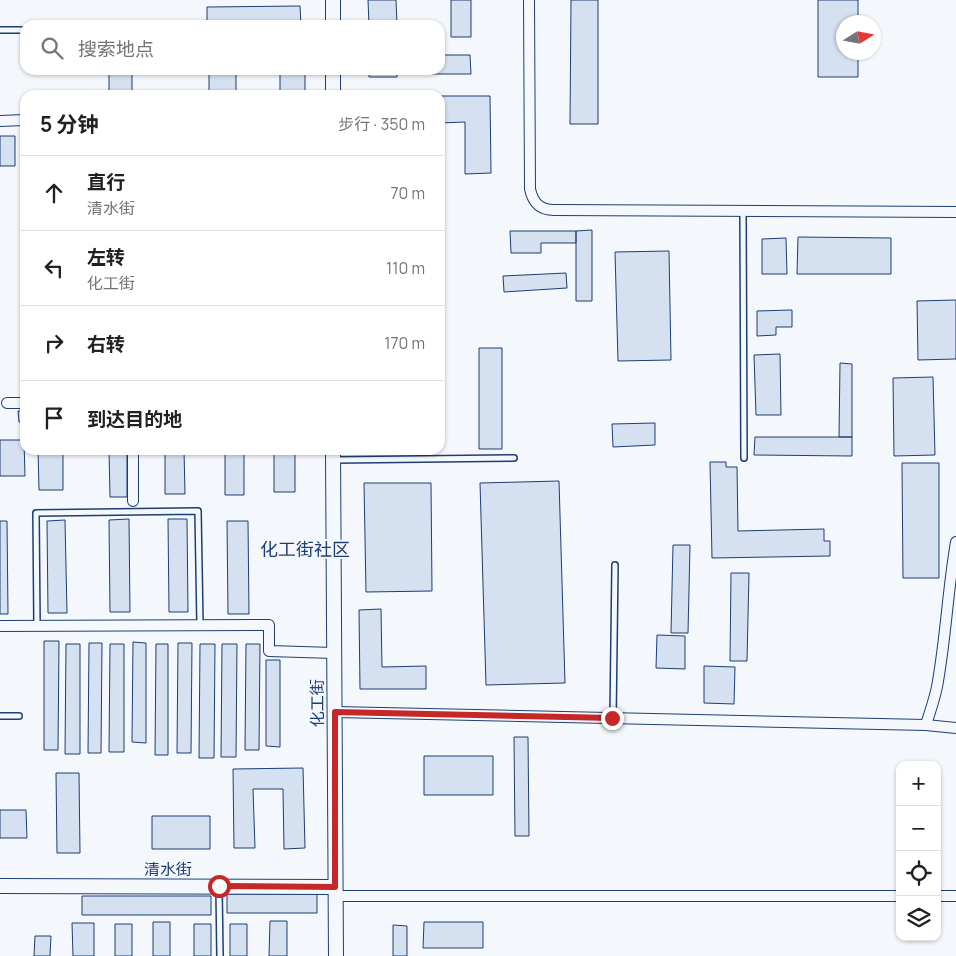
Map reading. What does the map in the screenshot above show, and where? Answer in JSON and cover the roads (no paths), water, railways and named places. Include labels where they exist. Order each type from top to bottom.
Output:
[{"type":"street","points":[[333,0],[333,20]]},
{"type":"street","points":[[529,0],[530,189],[532,197],[540,208],[547,210],[956,212]]},
{"type":"street","points":[[333,75],[333,90]]},
{"type":"street","points":[[0,121],[20,120]]},
{"type":"street","points":[[7,403],[20,403]]},
{"type":"street","points":[[133,455],[133,501]]},
{"type":"street","name":"化工街","points":[[334,455],[336,956]]},
{"type":"street","points":[[926,726],[938,683],[956,542]]},
{"type":"street","points":[[0,626],[269,625],[270,651],[334,653]]},
{"type":"street","points":[[335,712],[956,728]]},
{"type":"street","name":"清水街","points":[[0,886],[219,886],[335,892]]},
{"type":"street","points":[[335,892],[896,896]]},
{"type":"street","points":[[941,896],[956,896]]},
{"type":"lane","points":[[0,30],[20,30]]},
{"type":"lane","points":[[743,211],[744,458]]},
{"type":"lane","points":[[334,455],[514,458]]},
{"type":"lane","points":[[38,626],[36,513],[188,511],[198,511],[200,625]]},
{"type":"lane","points":[[612,718],[615,565]]},
{"type":"lane","points":[[0,716],[19,716]]},
{"type":"lane","points":[[219,886],[220,956]]},
{"type":"district","name":"化工街社区","points":[[305,550]]}]
